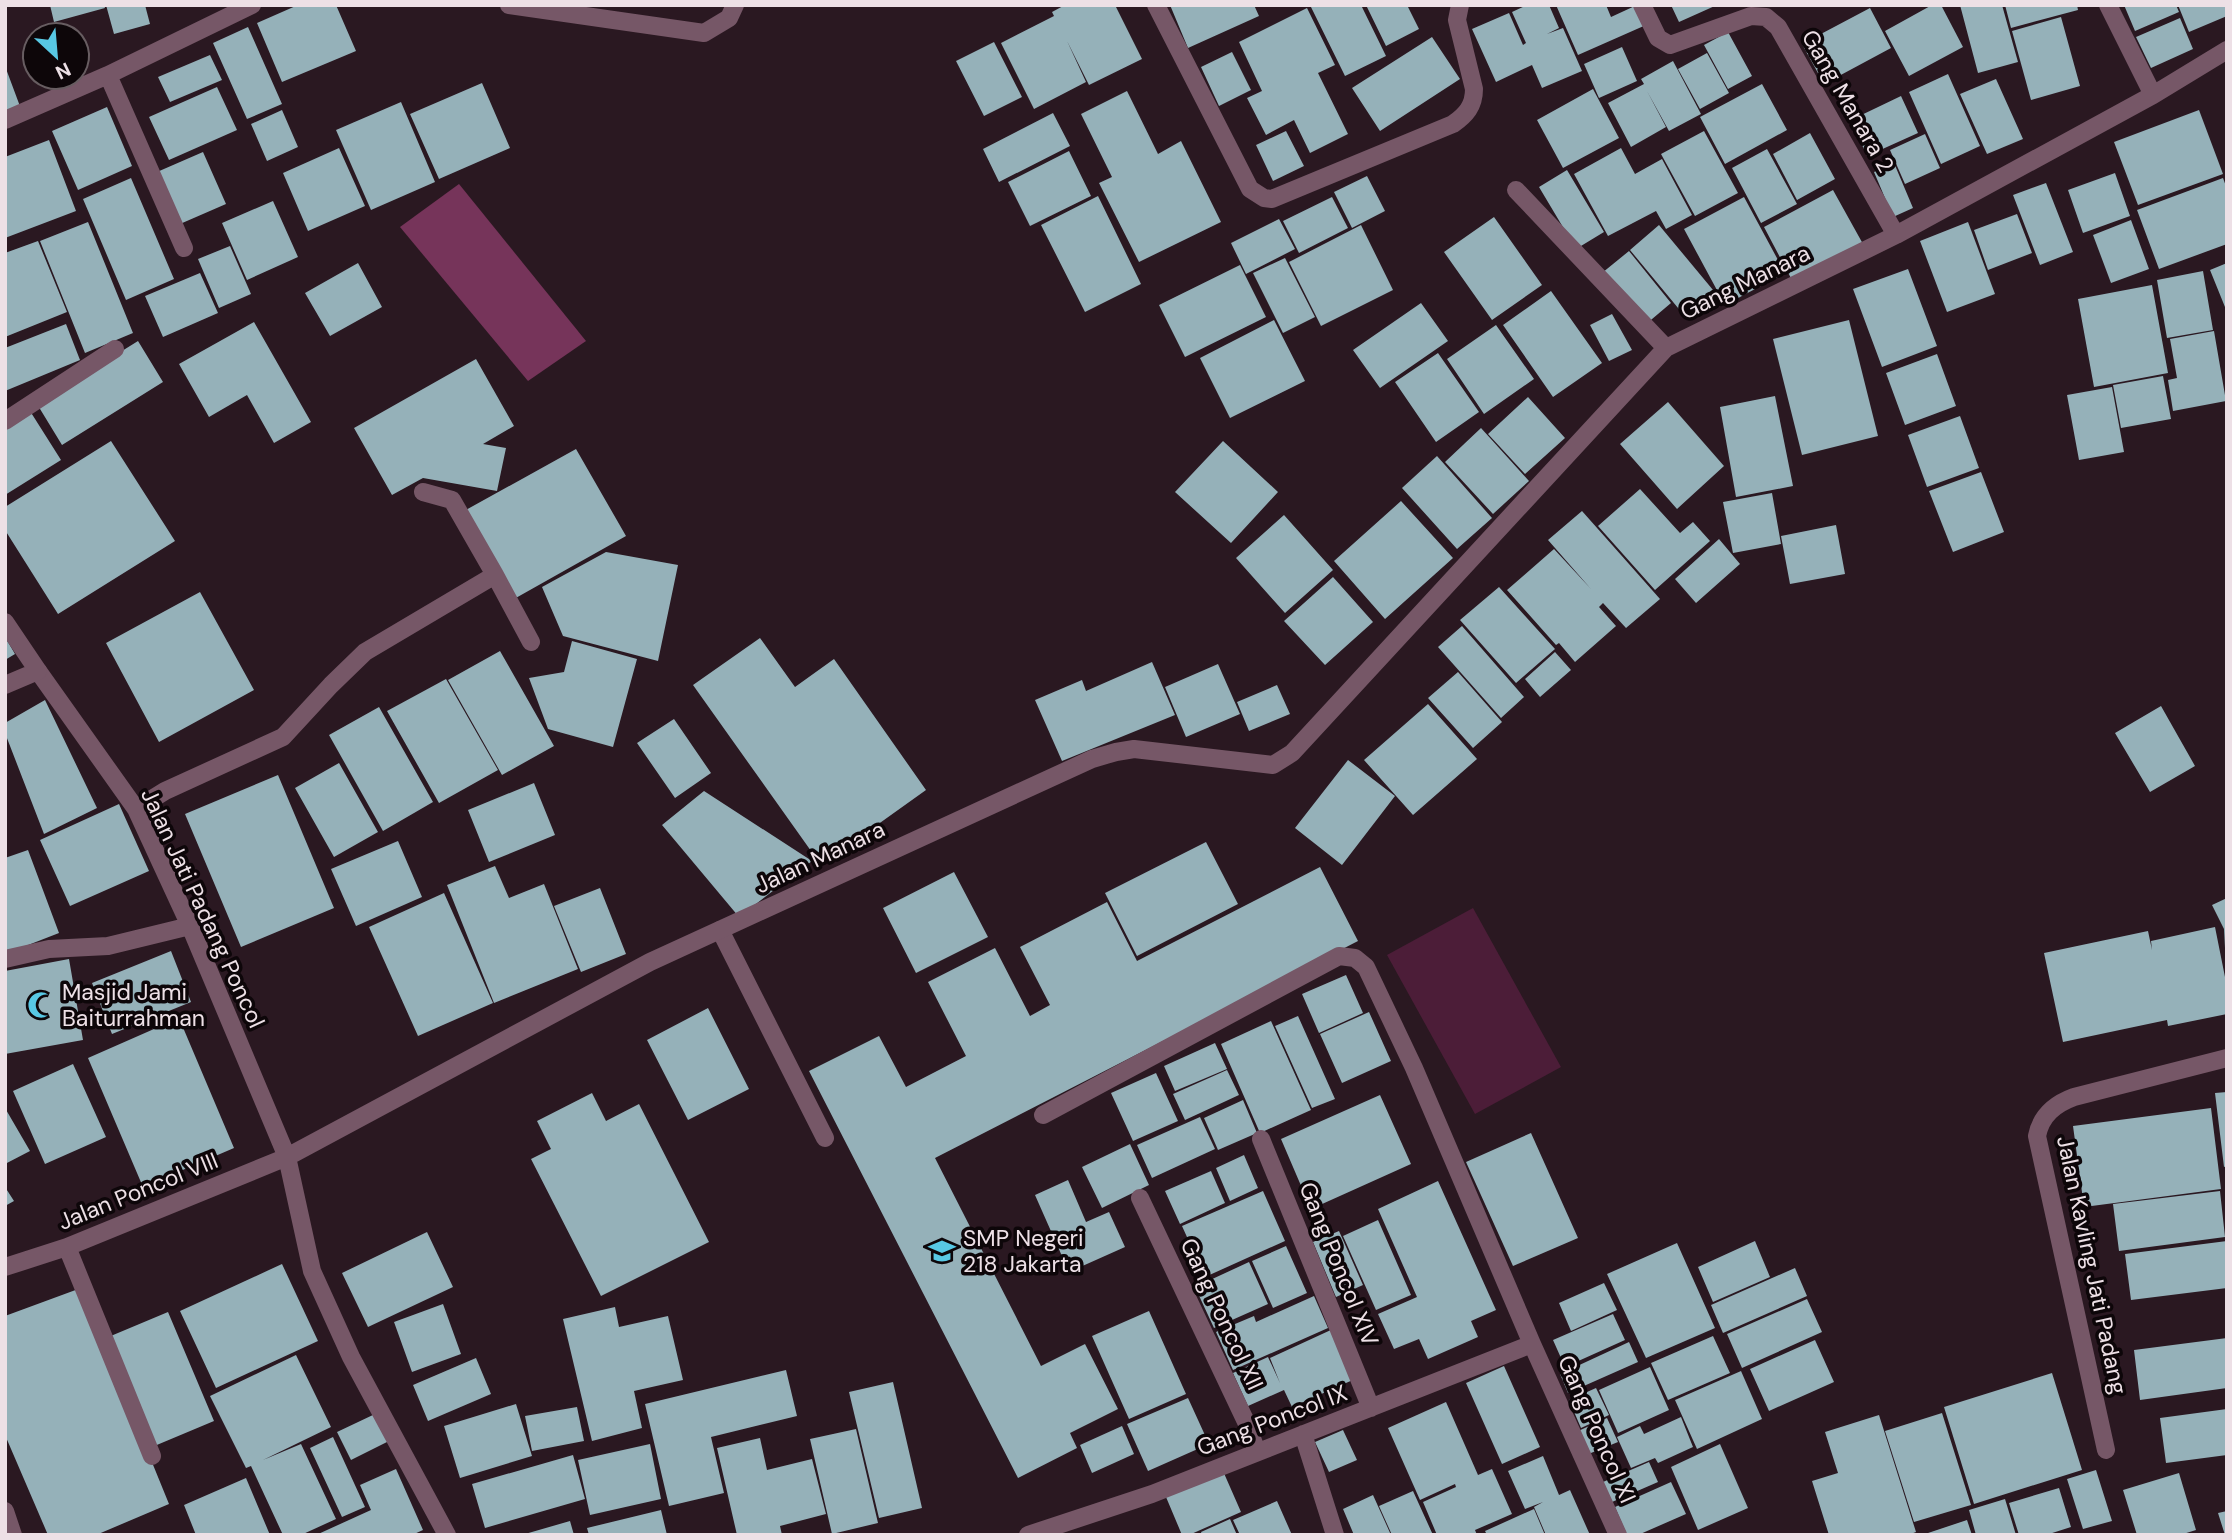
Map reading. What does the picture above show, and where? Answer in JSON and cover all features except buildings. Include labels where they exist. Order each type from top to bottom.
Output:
[{"type":"street","points":[[5,120],[108,75],[253,5]]},
{"type":"street","points":[[509,5],[704,33],[729,18],[735,5]]},
{"type":"street","points":[[1156,5],[1250,189],[1272,200],[1462,118],[1474,99],[1474,89],[1457,19],[1460,5]]},
{"type":"street","name":"Gang Manara 2","points":[[1642,5],[1658,38],[1670,45],[1751,16],[1766,18],[1778,27],[1896,235]]},
{"type":"street","points":[[2108,5],[2152,95]]},
{"type":"street","name":"Gang Manara","points":[[1371,668],[1666,348],[1896,235],[2152,95],[2227,50]]},
{"type":"street","points":[[108,75],[184,248]]},
{"type":"street","points":[[1516,190],[1666,348]]},
{"type":"street","points":[[5,421],[116,349]]},
{"type":"street","points":[[423,492],[452,500],[531,642]]},
{"type":"street","points":[[136,809],[164,791],[283,737],[365,652],[495,575]]},
{"type":"street","name":"Jalan Jati Padang Poncol","points":[[5,621],[136,809],[190,926],[287,1157],[312,1271],[351,1357],[447,1535]]},
{"type":"street","name":"Jalan Manara","points":[[287,1157],[650,962],[1092,759],[1134,749],[1273,765],[1292,753],[1371,668]]},
{"type":"street","points":[[5,685],[38,671]]},
{"type":"street","points":[[5,959],[49,949],[107,946],[190,926]]},
{"type":"street","points":[[720,930],[825,1138]]},
{"type":"street","name":"Gang Poncol XI","points":[[1042,1115],[1339,956],[1355,958],[1366,967],[1413,1068],[1618,1535]]},
{"type":"street","name":"Jalan Kavling Jati Padang","points":[[2106,1450],[2037,1136],[2040,1124],[2053,1109],[2074,1097],[2227,1058]]},
{"type":"street","name":"Gang Poncol XIV","points":[[1261,1139],[1371,1408]]},
{"type":"street","name":"Jalan Poncol VIII","points":[[5,1267],[66,1247],[287,1157]]},
{"type":"street","name":"Gang Poncol XII","points":[[1140,1198],[1247,1424],[1257,1452]]},
{"type":"street","points":[[66,1247],[152,1456]]},
{"type":"street","name":"Gang Poncol IX","points":[[1028,1535],[1152,1493],[1532,1344]]},
{"type":"street","points":[[1303,1434],[1335,1535]]},
{"type":"street","points":[[5,1511],[13,1535]]},
{"type":"shaded area","points":[[459,184],[586,341],[528,381],[400,227]]},
{"type":"shaded area","points":[[1473,908],[1561,1067],[1475,1114],[1387,955]]},
{"type":"place","name":"Masjid Jami Baiturrahman","points":[[41,1005]]},
{"type":"place","name":"SMP Negeri 218 Jakarta","points":[[942,1251]]}]
